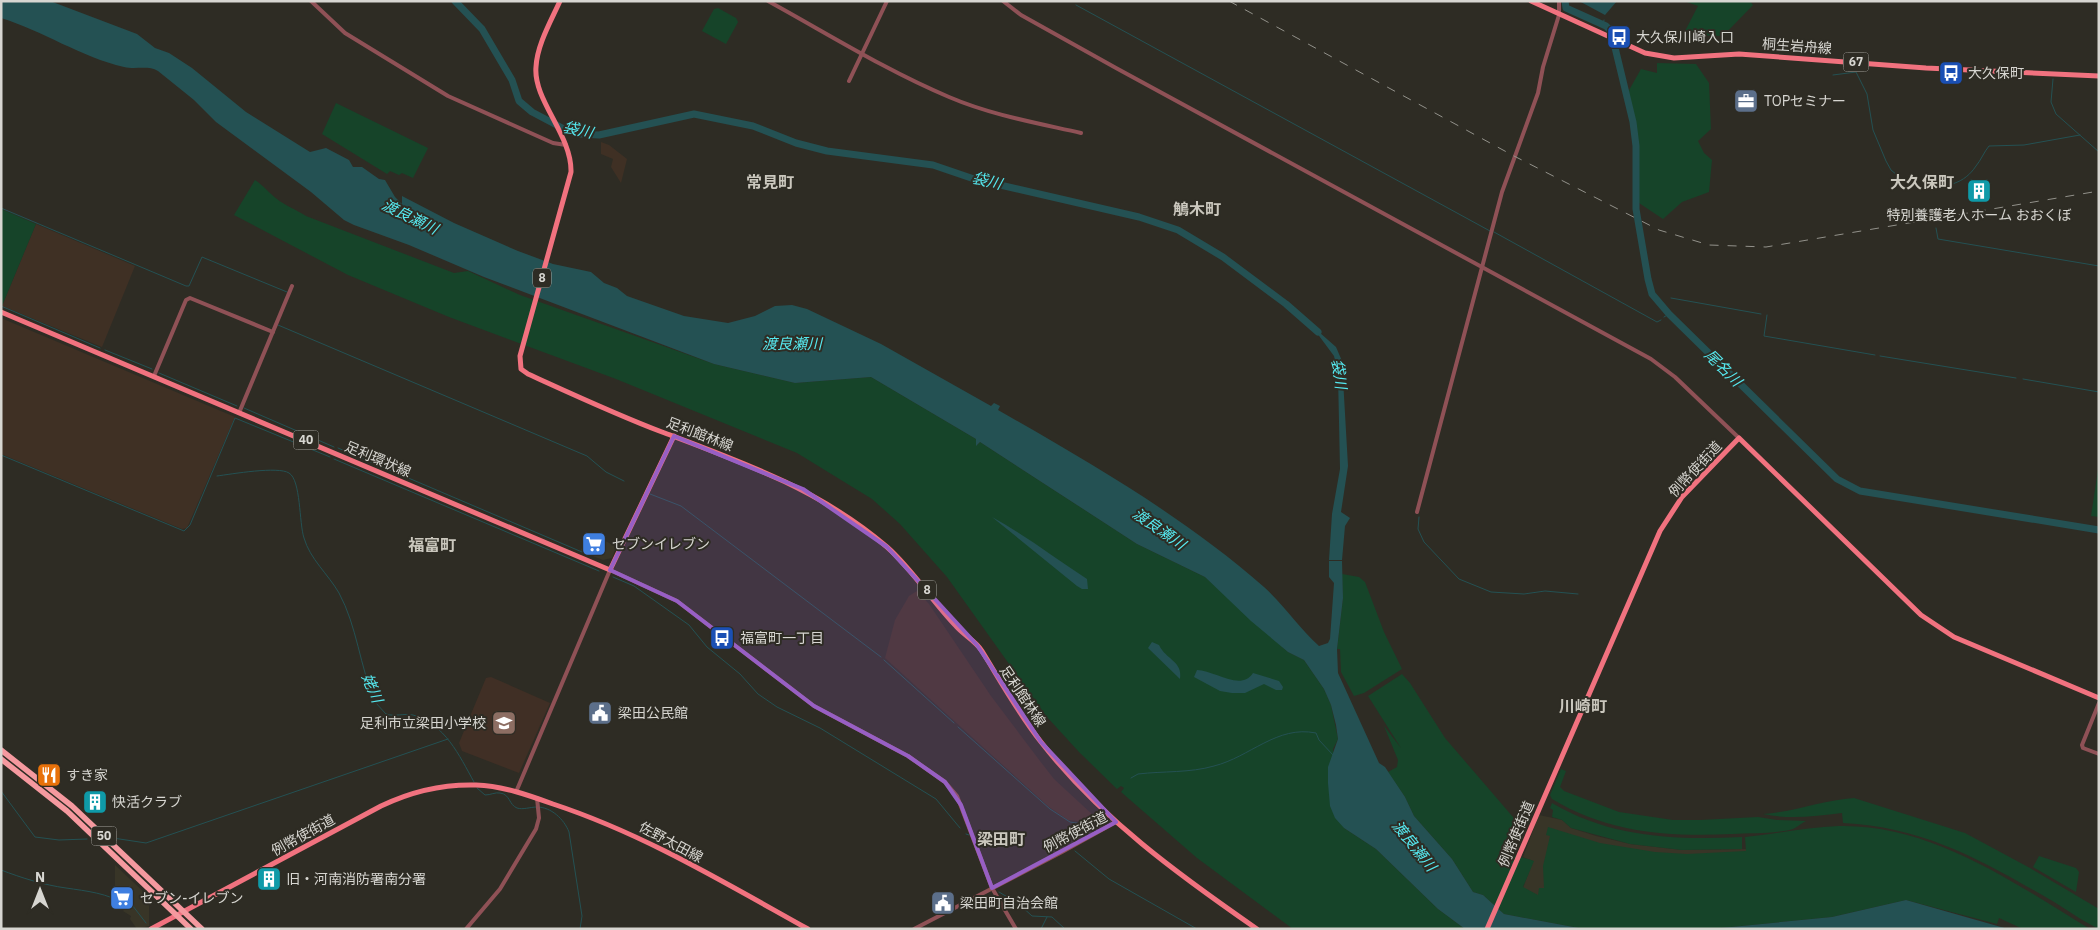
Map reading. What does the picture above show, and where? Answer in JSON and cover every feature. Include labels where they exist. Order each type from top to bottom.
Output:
[{"type":"highway","name":"50","points":[[1,750],[72,806],[202,929]]},
{"type":"highway","name":"50","points":[[1,758],[68,811],[191,929]]},
{"type":"main road","name":"足利館林線","points":[[560,1],[537,59],[536,68],[541,90],[566,145],[571,167],[566,195],[519,362],[525,373],[674,436],[769,473],[803,489],[846,516],[887,547],[920,582],[955,625],[977,645],[1004,690],[1041,742],[1116,822]]},
{"type":"main road","name":"67","points":[[1531,1],[1559,16]]},
{"type":"main road","name":"桐生岩舟線","points":[[1559,16],[1645,53],[1674,58],[1739,54],[1926,68],[2099,76]]},
{"type":"main road","name":"足利環状線","points":[[1,312],[610,570]]},
{"type":"main road","points":[[610,570],[674,436]]},
{"type":"main road","name":"例幣使街道","points":[[1487,929],[1660,532],[1682,497],[1739,438],[1921,615],[1954,637],[2099,698]]},
{"type":"main road","name":"例幣使街道","points":[[151,929],[394,800],[434,788],[475,785],[516,792]]},
{"type":"main road","name":"佐野太田線","points":[[516,792],[538,801],[600,820],[632,834],[808,929]]},
{"type":"main road","name":"例幣使街道","points":[[1116,822],[1183,876],[1257,929]]},
{"type":"street","points":[[311,1],[345,33],[453,99],[553,143],[566,145]]},
{"type":"street","points":[[768,1],[920,84],[965,104],[1081,133]]},
{"type":"street","points":[[849,81],[887,1]]},
{"type":"street","points":[[1004,1],[1022,14],[1107,63],[1661,366],[1739,438]]},
{"type":"street","points":[[1417,512],[1506,178],[1532,113],[1559,16],[1559,1]]},
{"type":"street","points":[[239,413],[292,286]]},
{"type":"street","points":[[154,376],[186,300],[190,298],[273,332]]},
{"type":"street","points":[[516,792],[610,570],[677,601],[814,706],[908,756],[945,782],[961,805],[992,888],[1016,929]]},
{"type":"street","points":[[2099,703],[2082,745],[2083,748],[2099,754]]},
{"type":"street","points":[[466,929],[503,884],[538,825],[538,801]]},
{"type":"street","name":"例幣使街道","points":[[914,929],[1116,822]]},
{"type":"highlighted area","points":[[674,436],[803,489],[887,547],[977,645],[1041,742],[1116,822],[992,888],[961,805],[945,782],[908,756],[814,706],[677,601],[610,570]]},
{"type":"shaded area","points":[[601,142],[609,145],[627,159],[621,183],[611,167],[613,159],[601,154]]},
{"type":"shaded area","points":[[36,224],[135,266],[102,347],[2,306]]},
{"type":"shaded area","points":[[1,318],[235,417],[187,528],[182,529],[1,454]]},
{"type":"shaded area","points":[[592,533],[616,547],[612,558],[603,560],[580,551]]},
{"type":"shaded area","points":[[917,591],[929,604],[991,696],[1054,779],[1093,815],[1086,822],[1068,820],[1049,807],[885,658],[895,620],[909,596]]},
{"type":"shaded area","name":"足利市立梁田小学校","points":[[491,677],[550,703],[519,773],[462,751],[459,743],[486,678]]},
{"type":"shaded area","points":[[1539,815],[1562,820],[1571,828],[1596,836],[1630,844],[1682,850],[1746,849],[1746,851],[1539,896],[1523,888],[1533,861],[1523,857]]},
{"type":"shaded area","points":[[115,865],[149,897],[149,926],[137,929],[130,919],[131,916],[123,911],[131,902],[129,901],[126,904],[115,899]]},
{"type":"green space","points":[[1684,1],[1750,1],[1753,5],[1723,36],[1683,35],[1698,6]]},
{"type":"green space","points":[[718,8],[736,18],[738,22],[726,44],[702,31],[714,9]]},
{"type":"green space","points":[[1657,63],[1696,64],[1709,83],[1711,129],[1698,141],[1704,153],[1712,160],[1709,192],[1682,202],[1663,219],[1639,203],[1636,136],[1628,92],[1641,69],[1657,73]]},
{"type":"green space","points":[[336,103],[428,148],[413,178],[402,173],[399,175],[390,171],[387,174],[322,134]]},
{"type":"green space","points":[[255,180],[274,197],[306,216],[454,273],[468,271],[520,295],[714,364],[795,383],[871,377],[976,439],[977,445],[980,442],[1137,544],[1205,577],[1288,652],[1304,660],[1324,689],[1331,705],[1338,739],[1333,749],[1344,828],[1376,849],[1438,909],[1465,929],[1293,929],[1197,858],[1121,792],[1124,788],[1121,786],[1117,789],[1079,752],[1047,717],[947,577],[900,524],[872,499],[797,453],[616,379],[449,317],[348,275],[234,215]]},
{"type":"green space","points":[[1,209],[36,224],[2,306],[1,305]]},
{"type":"green space","points":[[2099,463],[2099,517],[2091,516]]},
{"type":"green space","points":[[1342,574],[1359,577],[1365,582],[1384,632],[1402,669],[1364,693],[1354,696],[1341,672],[1340,649],[1337,649],[1343,598]]},
{"type":"green space","points":[[1402,674],[1410,683],[1445,738],[1519,824],[1501,848],[1512,855],[1534,861],[1523,887],[1538,895],[1539,888],[1544,888],[1543,866],[1550,836],[1546,835],[1548,827],[1600,843],[1655,852],[1687,854],[1746,851],[1745,837],[1839,826],[1873,828],[1907,835],[1971,860],[2032,893],[2090,929],[2023,929],[1999,918],[1997,924],[1906,900],[1832,917],[1711,929],[1584,929],[1504,914],[1483,895],[1473,892],[1452,859],[1414,816],[1405,797],[1388,772],[1397,767],[1398,760],[1384,726],[1401,748],[1368,696]]},
{"type":"green space","points":[[1561,769],[1566,771],[1560,787],[1564,791],[1619,812],[1673,820],[1758,817],[1806,821],[1793,829],[1779,832],[1708,835],[1662,833],[1617,826],[1573,810],[1552,799],[1550,795]]},
{"type":"green space","points":[[1854,798],[1965,833],[2030,868],[2099,909],[2099,929],[2000,871],[1951,848],[1926,839],[1900,831],[1843,823],[1842,813],[1793,817],[1763,814]]},
{"type":"green space","points":[[1552,803],[1574,815],[1620,830],[1668,837],[1742,837],[1742,849],[1682,850],[1630,844],[1571,828],[1562,820],[1552,817],[1553,810],[1550,808]]},
{"type":"green space","points":[[2039,856],[2076,868],[2079,872],[2076,892],[2033,867]]},
{"type":"water","name":"渡良瀬川","points":[[1,1],[50,1],[137,34],[155,48],[169,53],[192,68],[246,112],[310,152],[326,148],[349,160],[353,167],[362,167],[379,179],[385,180],[395,197],[402,204],[402,196],[454,223],[518,251],[553,264],[591,272],[604,283],[617,288],[627,296],[684,316],[728,323],[755,316],[775,306],[792,305],[807,309],[881,344],[991,406],[994,403],[1000,406],[998,410],[1068,450],[1169,514],[1233,561],[1264,587],[1319,646],[1328,643],[1330,639],[1334,583],[1329,577],[1329,561],[1342,561],[1343,598],[1337,649],[1338,673],[1379,763],[1385,767],[1405,797],[1414,816],[1452,859],[1473,892],[1483,895],[1504,914],[1584,929],[1465,929],[1438,909],[1376,849],[1344,828],[1335,818],[1330,806],[1328,767],[1338,739],[1336,725],[1331,705],[1324,689],[1304,660],[1288,652],[1251,621],[1205,577],[1137,544],[980,442],[976,446],[976,439],[871,377],[795,383],[714,364],[484,277],[409,245],[354,225],[344,220],[311,192],[216,122],[194,100],[158,71],[150,68],[128,68],[108,63],[17,23],[1,18]]},
{"type":"water","points":[[1579,1],[1617,1],[1605,15]]},
{"type":"water","points":[[1311,325],[1336,347],[1342,361],[1348,466],[1341,512],[1350,518],[1345,526],[1342,560],[1329,560],[1332,514],[1340,469],[1338,375],[1334,356]]},
{"type":"water","points":[[992,517],[1087,579],[1088,589],[1082,589],[1077,586]]},
{"type":"water","points":[[1152,642],[1159,645],[1177,664],[1180,679],[1148,648]]},
{"type":"water","points":[[1197,670],[1227,679],[1242,681],[1253,673],[1279,681],[1283,687],[1282,690],[1276,690],[1264,684],[1245,693],[1220,691],[1194,677]]},
{"type":"water","points":[[1906,900],[2008,929],[1711,929],[1832,917]]},
{"type":"waterway","name":"袋川","points":[[455,1],[482,29],[512,80],[519,101],[532,112],[566,130],[580,134],[599,135],[694,114],[753,126],[796,143],[827,151],[933,165],[974,179],[1139,217],[1178,230],[1223,257],[1286,304],[1318,332]]},
{"type":"waterway","name":"尾名川","points":[[1565,1],[1566,8],[1606,26],[1611,31],[1633,122],[1636,146],[1636,209],[1648,279],[1652,294],[1669,314],[1837,479],[1860,491],[2099,530]]},
{"type":"waterway","points":[[1076,5],[1490,231]]},
{"type":"waterway","name":"尾名川","points":[[1603,24],[1604,20]]},
{"type":"waterway","points":[[1833,75],[1856,72],[1867,94],[1873,130],[1886,161],[1891,170],[1903,180]]},
{"type":"waterway","points":[[2053,79],[2051,102],[2056,114],[2099,152]]},
{"type":"waterway","points":[[1929,188],[1949,185],[1966,177],[1978,164],[1989,146],[2024,145],[2080,135]]},
{"type":"waterway","points":[[1,208],[186,286],[189,286],[202,257],[287,292]]},
{"type":"waterway","points":[[1936,228],[1938,239],[2099,266]]},
{"type":"waterway","points":[[1494,232],[1657,322],[1661,320]]},
{"type":"waterway","points":[[1671,298],[1761,314]]},
{"type":"waterway","points":[[1,306],[100,348]]},
{"type":"waterway","name":"尾名川","points":[[1664,317],[1669,314]]},
{"type":"waterway","points":[[1767,315],[1764,336],[1875,355]]},
{"type":"waterway","points":[[278,325],[587,456],[606,472],[624,481]]},
{"type":"waterway","points":[[105,350],[152,369]]},
{"type":"waterway","points":[[1880,356],[2016,378]]},
{"type":"waterway","points":[[159,373],[237,406]]},
{"type":"waterway","points":[[2023,379],[2099,392]]},
{"type":"waterway","points":[[244,408],[334,447]]},
{"type":"waterway","points":[[1,455],[184,531],[190,525],[235,418],[330,457]]},
{"type":"waterway","points":[[338,448],[582,552]]},
{"type":"waterway","points":[[334,459],[599,571]]},
{"type":"waterway","name":"姥川","points":[[217,476],[275,470],[289,473],[293,477],[298,493],[304,538],[310,553],[335,586],[345,606],[375,702],[386,714],[413,715],[434,725],[457,751],[474,782]]},
{"type":"waterway","points":[[650,494],[681,506],[881,657]]},
{"type":"waterway","points":[[1419,517],[1418,529],[1424,542],[1459,579],[1491,592],[1524,594],[1545,591],[1578,594]]},
{"type":"waterway","points":[[613,577],[634,586],[689,625],[707,647],[740,674],[758,694],[777,707],[820,728],[936,799],[960,828]]},
{"type":"waterway","points":[[884,660],[954,723]]},
{"type":"waterway","points":[[958,727],[1050,809],[1070,822],[1082,824],[1095,815]]},
{"type":"waterway","points":[[1131,778],[1138,774],[1186,771],[1214,766],[1227,762],[1276,738],[1302,732],[1316,733],[1319,740],[1333,755]]},
{"type":"waterway","points":[[113,838],[146,843],[448,739]]},
{"type":"waterway","name":"姥川","points":[[477,788],[485,795],[496,793],[506,795],[512,805],[517,808],[537,807],[552,811],[564,823],[569,832],[582,916],[580,929]]},
{"type":"waterway","points":[[1,791],[35,837],[59,840],[87,839]]},
{"type":"waterway","points":[[1075,851],[1109,879],[1197,929]]},
{"type":"waterway","points":[[1,870],[41,883],[104,895],[126,905],[129,901],[146,923]]},
{"type":"waterway","points":[[999,892],[1019,904],[1032,916],[1052,917],[1065,929]]},
{"type":"waterway","points":[[1041,929],[1047,917]]},
{"type":"railway","points":[[1229,1],[1514,156],[1659,230],[1709,245],[1766,247],[2099,191]]},
{"type":"place","name":"大久保川崎入口","points":[[1619,37]]},
{"type":"place","name":"大久保町","points":[[1951,73]]},
{"type":"place","name":"TOPセミナー","points":[[1746,101]]},
{"type":"place","name":"特別養護老人ホーム おおくぼ","points":[[1979,191]]},
{"type":"place","name":"セブンイレブン","points":[[594,544]]},
{"type":"place","name":"福富町一丁目","points":[[722,638]]},
{"type":"place","name":"梁田公民館","points":[[600,713]]},
{"type":"place","name":"足利市立梁田小学校","points":[[504,723]]},
{"type":"place","name":"すき家","points":[[49,775]]},
{"type":"place","name":"快活クラブ","points":[[95,802]]},
{"type":"place","name":"旧・河南消防署南分署","points":[[269,879]]},
{"type":"place","name":"セブン-イレブン","points":[[122,898]]},
{"type":"place","name":"梁田町自治会館","points":[[943,903]]},
{"type":"district","name":"常見町","points":[[770,182]]},
{"type":"district","name":"大久保町","points":[[1922,182]]},
{"type":"district","name":"鵤木町","points":[[1197,209]]},
{"type":"district","name":"福富町","points":[[432,545]]},
{"type":"district","name":"川崎町","points":[[1583,706]]},
{"type":"district","name":"梁田町","points":[[1001,839]]}]
